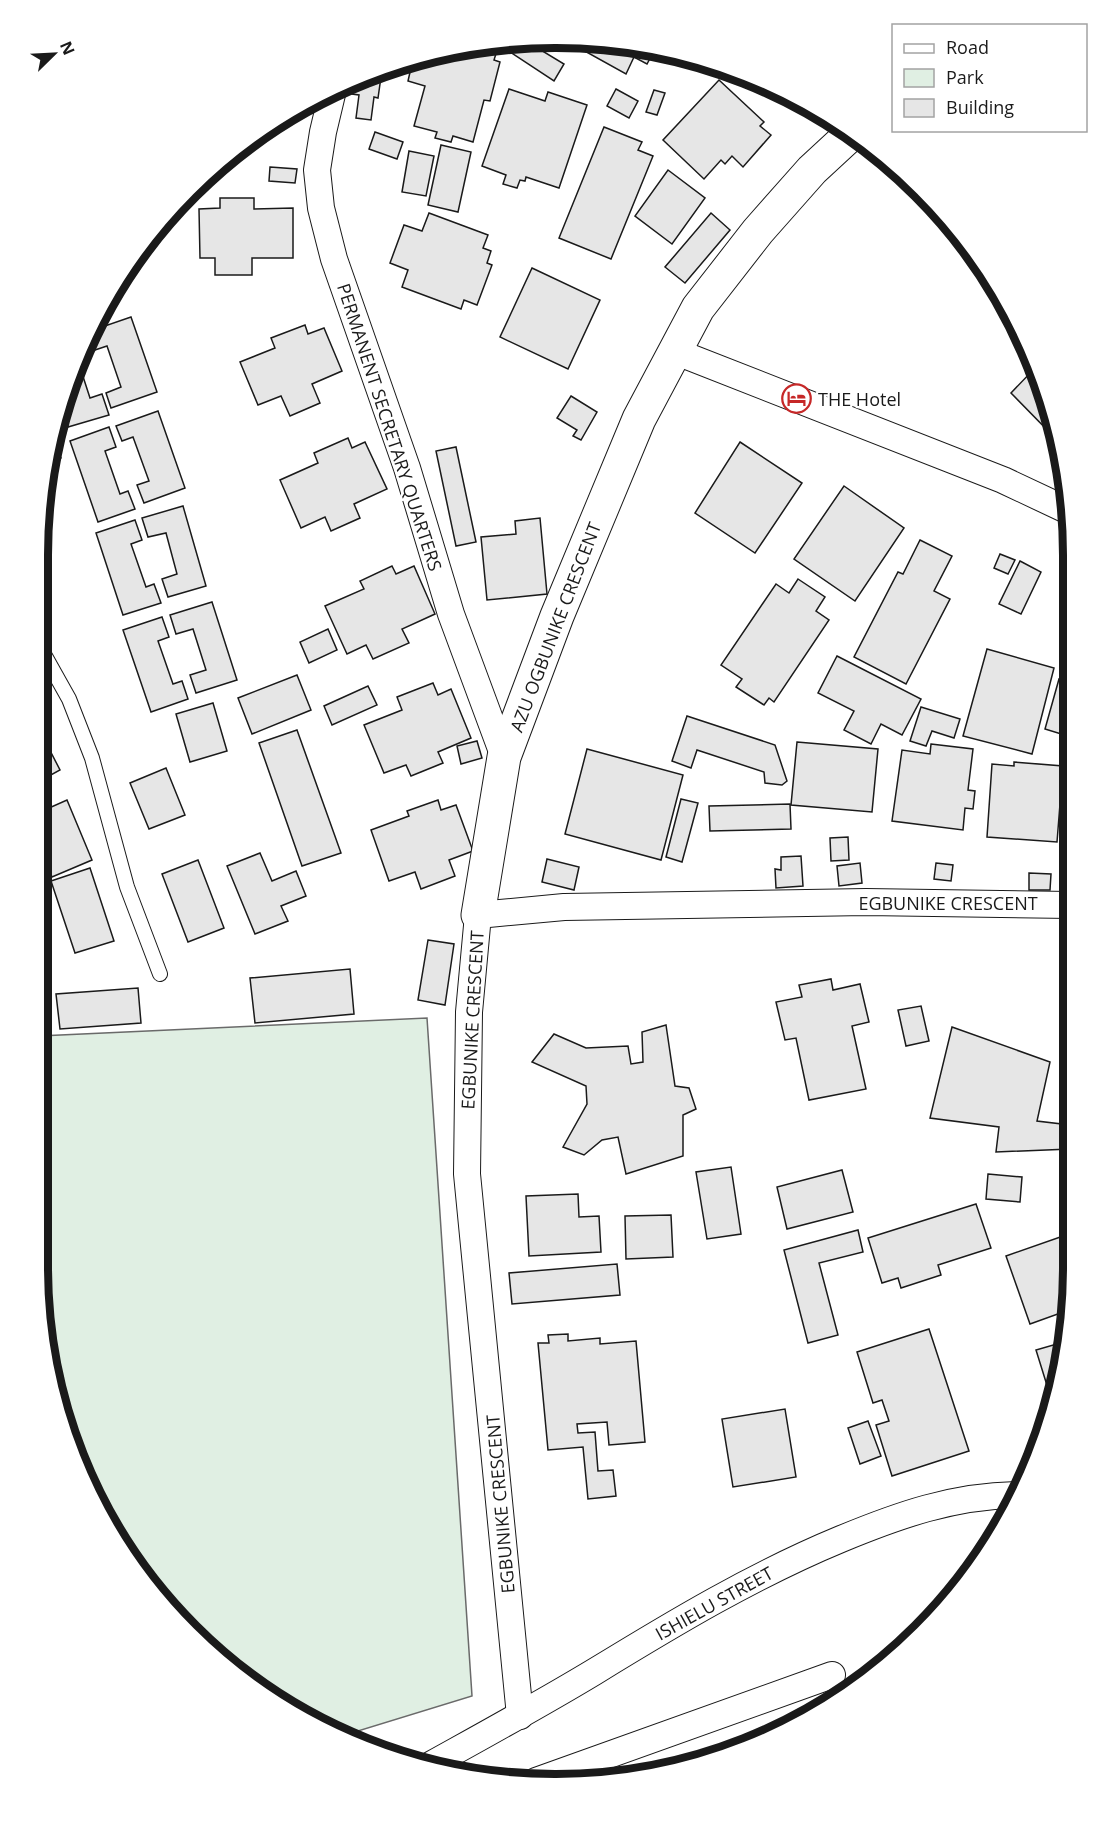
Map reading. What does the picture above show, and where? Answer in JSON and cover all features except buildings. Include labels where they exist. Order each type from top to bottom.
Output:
[{"type":"street","name":"PERMANENT SECRETARY QUARTERS","points":[[331,100],[317,170],[321,208],[334,259],[407,468],[452,614],[504,757]]},
{"type":"street","name":"AZU OGBUNIKE CRESCENT","points":[[478,915],[504,757],[592,531],[639,419],[698,308],[758,231],[812,170],[845,140]]},
{"type":"street","points":[[674,351],[1003,480],[1061,507]]},
{"type":"street","name":"EGBUNIKE CRESCENT","points":[[520,1716],[467,1174],[469,1012],[478,915],[564,907],[866,902],[1063,904]]},
{"type":"street","name":"ISHIELU STREET","points":[[439,1760],[520,1716],[709,1603],[810,1552],[921,1508],[951,1502],[1008,1496]]},
{"type":"street","points":[[556,1774],[832,1675]]},
{"type":"lane","points":[[48,662],[69,699],[92,758],[127,887],[160,974]]},
{"type":"green space","points":[[427,1018],[472,1696],[354,1732],[331,1722],[274,1688],[221,1648],[174,1601],[153,1575],[116,1520],[100,1491],[75,1430],[65,1398],[52,1333],[48,1267],[48,1036]]},
{"type":"place","name":"THE Hotel","points":[[797,399]]}]
